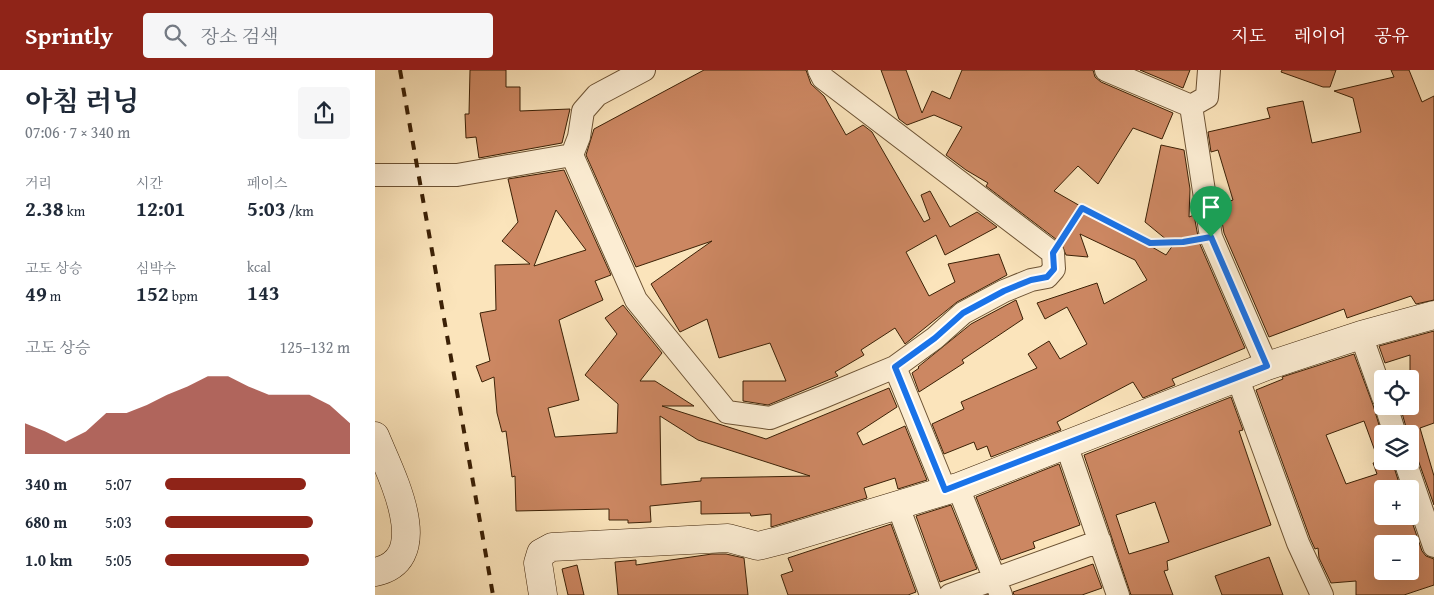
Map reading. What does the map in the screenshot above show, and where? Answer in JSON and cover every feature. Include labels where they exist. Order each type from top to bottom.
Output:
[{"type":"street","points":[[644,70],[597,95],[583,111],[579,138],[572,155],[635,300],[727,412],[770,418],[895,367],[935,338],[963,313],[1004,291],[1031,280],[1047,277],[1054,269],[1053,253],[823,78],[819,70]]},
{"type":"street","points":[[1106,70],[1191,106]]},
{"type":"street","points":[[1191,106],[1207,97],[1209,70]]},
{"type":"street","points":[[1191,106],[1211,237],[1267,366]]},
{"type":"street","points":[[375,175],[457,175],[572,155]]},
{"type":"street","points":[[543,595],[538,563],[541,553],[552,547],[728,538],[758,546],[952,489],[1238,379],[1267,366],[1361,335],[1434,315]]},
{"type":"street","points":[[1361,335],[1374,372]]},
{"type":"street","points":[[895,367],[998,587]]},
{"type":"street","points":[[1238,379],[1298,542],[1322,595]]},
{"type":"street","points":[[375,436],[398,492],[407,538],[401,556],[387,569],[375,572]]},
{"type":"street","points":[[1066,444],[1118,595]]},
{"type":"street","points":[[1408,470],[1434,546]]},
{"type":"street","points":[[897,506],[931,595]]},
{"type":"street","points":[[950,595],[998,587],[1099,542]]},
{"type":"path","points":[[1053,253],[1082,208],[1150,243],[1183,242],[1211,237]]},
{"type":"building","points":[[470,70],[506,70],[506,87],[520,87],[520,111],[570,109],[562,143],[479,158],[476,137],[466,138],[465,114],[469,114]]},
{"type":"building","points":[[704,70],[806,70],[811,84],[824,96],[846,135],[863,125],[872,132],[924,222],[930,219],[921,195],[930,191],[950,227],[977,212],[997,227],[945,255],[936,235],[906,252],[929,296],[955,282],[948,264],[999,254],[1007,275],[957,302],[905,344],[895,328],[861,350],[864,355],[835,372],[838,376],[768,405],[743,401],[743,381],[786,381],[770,343],[719,358],[707,319],[680,332],[651,284],[712,241],[636,267],[586,155],[594,129]]},
{"type":"building","points":[[881,70],[906,70],[922,113],[932,91],[950,99],[962,70],[1093,70],[1095,77],[1101,82],[1173,113],[1162,139],[1133,128],[1098,184],[1078,166],[1054,191],[1166,255],[1173,245],[1145,222],[1161,145],[1184,150],[1190,189],[1189,217],[1194,215],[1199,242],[1245,348],[1172,379],[1175,385],[1143,398],[1133,382],[1057,422],[1061,430],[991,457],[987,446],[977,450],[974,442],[944,454],[932,424],[964,409],[961,402],[1037,368],[1028,354],[1049,341],[1060,359],[1087,344],[1067,307],[1045,319],[1037,303],[1097,283],[1104,304],[1147,280],[1135,260],[1080,234],[1088,257],[1066,255],[1061,243],[986,186],[988,183],[946,155],[962,127],[934,115],[907,125],[899,119]]},
{"type":"building","points":[[1140,70],[1190,70],[1183,88]]},
{"type":"building","points":[[1282,70],[1336,70],[1330,87],[1323,87],[1281,72]]},
{"type":"building","points":[[1391,70],[1409,70],[1422,102],[1434,96],[1434,300],[1416,304],[1411,296],[1347,318],[1344,309],[1269,337],[1224,233],[1219,205],[1233,200],[1218,150],[1211,152],[1208,132],[1270,118],[1267,108],[1303,101],[1312,143],[1361,132],[1353,98],[1334,91],[1394,77]]},
{"type":"building","points":[[564,170],[611,275],[595,281],[603,300],[559,320],[579,400],[548,408],[555,437],[617,433],[618,404],[585,375],[617,334],[605,318],[623,305],[662,353],[640,381],[655,381],[694,406],[662,406],[766,439],[889,388],[897,407],[857,433],[863,445],[905,426],[927,480],[898,489],[895,478],[864,488],[867,498],[771,527],[771,514],[751,516],[750,513],[701,514],[701,501],[650,506],[651,522],[628,523],[628,520],[609,520],[609,509],[516,511],[515,476],[512,477],[506,431],[502,432],[497,413],[494,377],[482,382],[476,366],[490,361],[480,313],[496,310],[495,265],[530,264],[502,241],[518,222],[508,179]],"holes":[[[556,210],[586,250],[534,266]],[[660,416],[698,440],[810,476],[701,478],[701,481],[661,485]]]},
{"type":"building","points":[[1016,300],[1023,319],[962,360],[964,363],[919,392],[912,373],[918,367],[971,324]]},
{"type":"building","points":[[1434,331],[1434,423],[1420,428],[1434,476],[1434,505],[1419,463],[1419,425],[1405,425],[1403,415],[1419,415],[1419,370],[1410,370],[1410,355],[1385,363],[1379,346]]},
{"type":"building","points":[[1354,354],[1379,425],[1374,425],[1374,448],[1364,421],[1326,435],[1346,484],[1377,474],[1376,470],[1395,470],[1398,480],[1374,480],[1374,525],[1413,525],[1417,535],[1374,535],[1374,580],[1419,580],[1419,542],[1426,556],[1434,559],[1434,585],[1404,595],[1356,595],[1356,581],[1331,583],[1319,558],[1318,548],[1315,549],[1310,538],[1256,390],[1283,379],[1282,377]]},
{"type":"building","points":[[1231,397],[1243,430],[1239,431],[1271,525],[1167,561],[1168,570],[1164,571],[1173,595],[1131,595],[1084,455]],"holes":[[[1155,502],[1169,542],[1129,554],[1116,515]]]},
{"type":"building","points":[[1059,464],[1080,525],[1033,542],[1035,548],[1001,560],[976,497]]},
{"type":"building","points":[[951,505],[977,569],[940,582],[916,516]]},
{"type":"building","points":[[891,524],[916,592],[908,595],[788,595],[781,575],[793,571],[788,558]]},
{"type":"building","points":[[712,554],[726,554],[744,558],[748,595],[618,595],[615,562],[636,560],[636,565]]},
{"type":"building","points":[[1269,557],[1283,595],[1222,595],[1215,576]]},
{"type":"building","points":[[1093,564],[1102,588],[1082,595],[1014,595],[1013,592]]},
{"type":"building","points":[[577,565],[584,595],[568,595],[562,569]]},
{"type":"railway","points":[[400,70],[493,595]]},
{"type":"route","points":[[1082,208],[1150,243],[1183,242],[1211,237],[1267,366],[1238,379],[958,487],[945,490],[895,367],[935,338],[963,313],[1004,291],[1031,280],[1047,277],[1054,269],[1053,253],[1082,208]]}]
